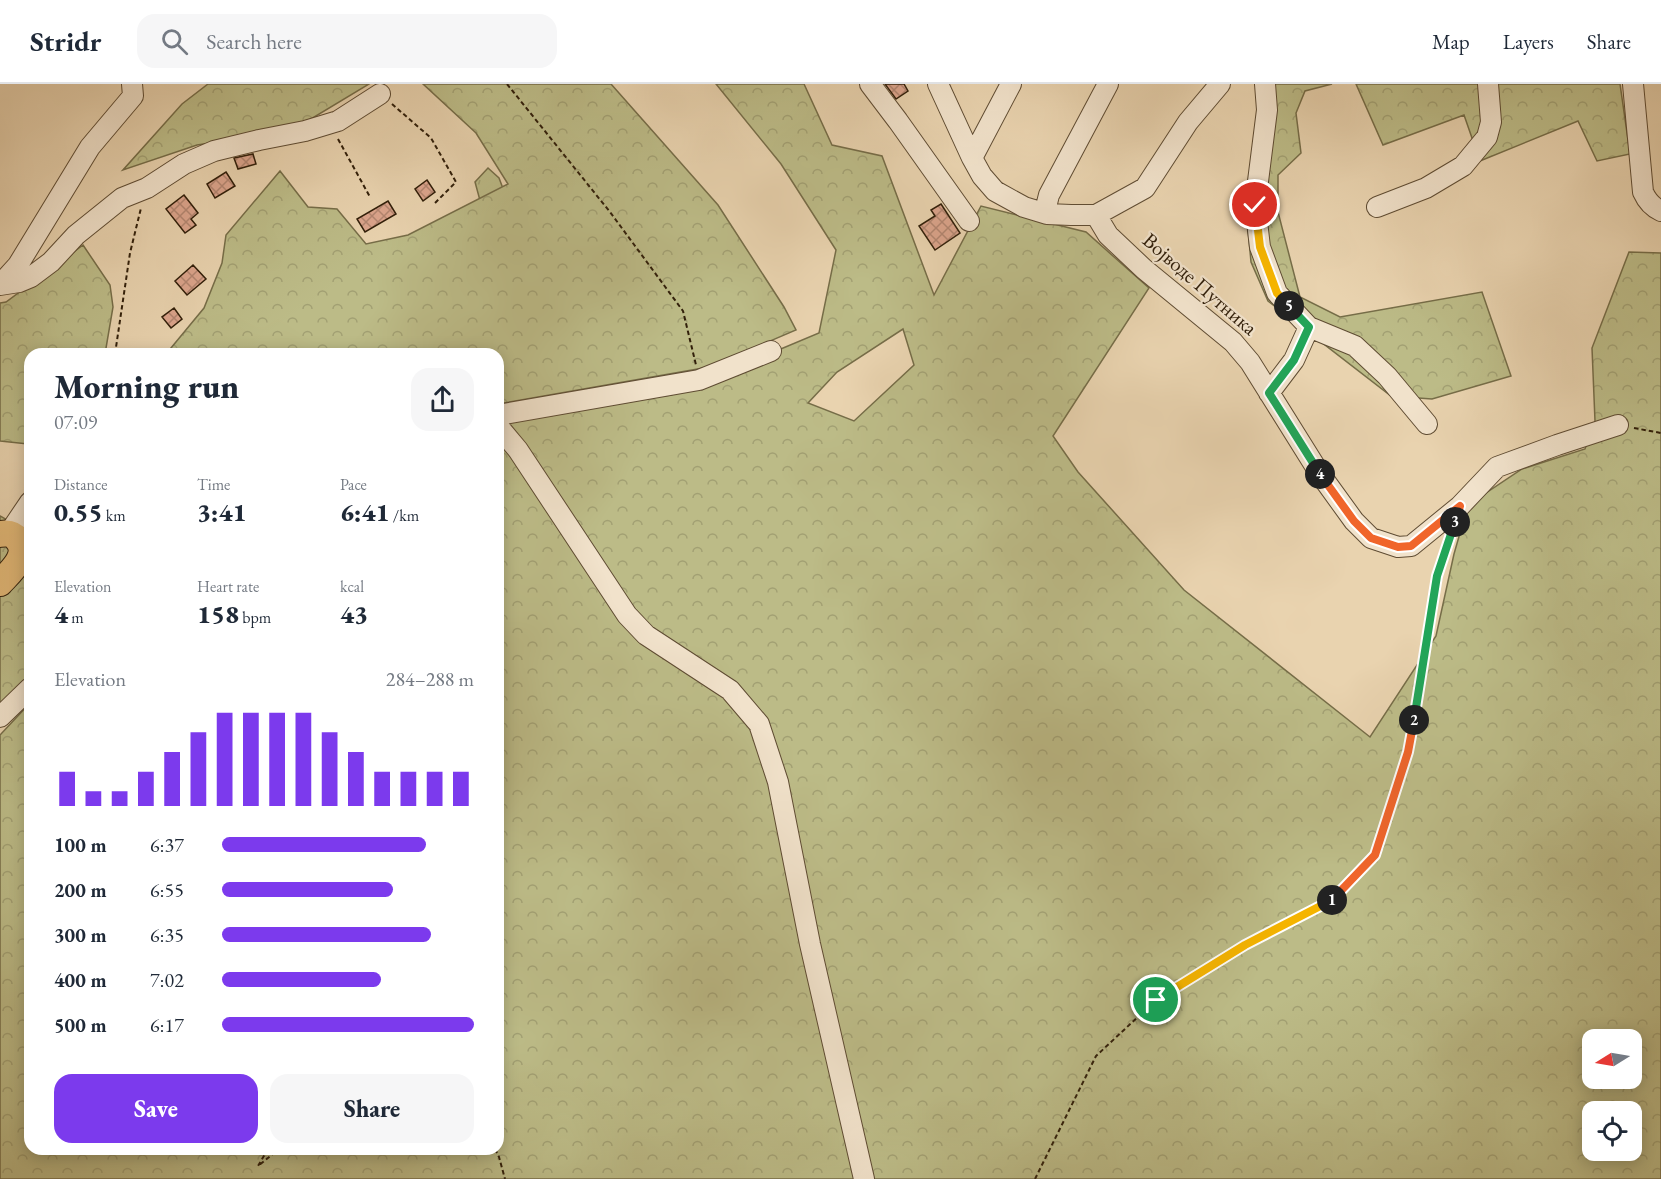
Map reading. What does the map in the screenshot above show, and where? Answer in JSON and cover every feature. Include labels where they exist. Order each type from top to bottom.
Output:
[{"type":"main road","points":[[5,534],[17,538],[21,546],[21,553],[7,575]]},
{"type":"street","points":[[870,84],[969,221]]},
{"type":"street","points":[[938,84],[982,176],[995,191],[1024,207],[1047,214],[1096,214],[1145,188],[1188,122],[1220,84]]},
{"type":"street","points":[[972,158],[1011,84]]},
{"type":"street","points":[[1047,214],[1049,195],[1108,84]]},
{"type":"street","name":"Војводе Путника","points":[[1264,84],[1267,111],[1255,205],[1260,247],[1277,293],[1309,327],[1355,346],[1387,376],[1427,424]]},
{"type":"street","points":[[1377,207],[1426,188],[1463,166],[1487,137],[1491,122],[1488,84]]},
{"type":"street","points":[[1633,84],[1643,192],[1646,200],[1655,209],[1661,211]]},
{"type":"street","points":[[0,285],[18,265],[90,147],[138,88]]},
{"type":"street","points":[[0,285],[19,282],[31,277],[122,198],[147,188],[184,164],[214,151],[305,131],[338,121],[380,94]]},
{"type":"street","name":"Војводе Путника","points":[[1096,214],[1108,235],[1143,269],[1233,342],[1250,362],[1320,474],[1354,521],[1371,538],[1398,547],[1411,546],[1460,506],[1497,467],[1618,425]]},
{"type":"street","points":[[1269,393],[1294,360],[1309,327]]},
{"type":"street","points":[[504,414],[699,380],[771,351]]},
{"type":"street","points":[[504,433],[518,450],[627,615],[646,635],[730,690],[759,724],[778,782],[810,944],[864,1179]]},
{"type":"street","points":[[5,534],[24,510]]},
{"type":"street","points":[[0,717],[24,694]]},
{"type":"path","points":[[507,84],[610,212],[683,311],[699,380]]},
{"type":"path","points":[[380,94],[431,138],[456,182],[434,204]]},
{"type":"path","points":[[330,123],[370,197]]},
{"type":"path","points":[[116,348],[130,253],[147,188]]},
{"type":"path","points":[[1618,425],[1661,434]]},
{"type":"path","points":[[1035,1179],[1096,1056],[1156,1000],[1245,945],[1331,902],[1375,855],[1408,752],[1437,576],[1450,536]]},
{"type":"path","points":[[264,1155],[258,1166],[272,1155]]},
{"type":"path","points":[[498,1155],[505,1179]]},
{"type":"green space","points":[[208,84],[369,84],[291,131],[197,145],[123,170],[182,104]]},
{"type":"green space","points":[[423,84],[611,84],[718,205],[784,307],[796,330],[709,367],[504,403],[504,348],[171,348],[204,308],[222,263],[226,235],[280,171],[308,207],[337,209],[366,244],[408,235],[508,184],[476,133]]},
{"type":"green space","points":[[716,84],[804,84],[832,145],[882,156],[934,295],[981,206],[1086,232],[1149,288],[1053,436],[1078,472],[1184,590],[1370,737],[1436,636],[1454,554],[1468,505],[1522,469],[1585,449],[1595,421],[1592,348],[1629,252],[1661,253],[1661,1179],[0,1179],[0,735],[24,709],[24,1155],[504,1155],[504,415],[671,395],[819,333],[836,250],[781,164]],"holes":[[[903,329],[914,365],[854,421],[808,403],[837,372]]]},
{"type":"green space","points":[[1258,84],[1332,84],[1305,91],[1296,113],[1301,153],[1278,175],[1278,212],[1300,297],[1340,317],[1482,292],[1511,376],[1432,399],[1391,396],[1268,301],[1251,262],[1246,208],[1260,134]]},
{"type":"green space","points":[[1356,84],[1620,84],[1630,154],[1597,161],[1578,121],[1480,161],[1464,115],[1383,145]]},
{"type":"green space","points":[[488,168],[499,178],[528,255],[492,245],[475,182]]},
{"type":"green space","points":[[83,245],[110,285],[113,307],[106,348],[24,348],[24,444],[0,441],[0,303],[6,302]]},
{"type":"green space","points":[[0,516],[24,530],[24,681],[0,711]]},
{"type":"building","points":[[885,84],[904,84],[908,91],[896,99]]},
{"type":"building","points":[[253,154],[256,164],[238,169],[234,158]]},
{"type":"building","points":[[226,172],[235,186],[215,198],[207,184]]},
{"type":"building","points":[[427,180],[435,192],[423,201],[415,189]]},
{"type":"building","points":[[184,195],[198,213],[191,219],[196,225],[185,233],[166,209]]},
{"type":"building","points":[[388,201],[396,214],[365,232],[357,219]]},
{"type":"building","points":[[941,204],[960,233],[935,250],[919,226],[935,216],[931,210]]},
{"type":"building","points":[[193,265],[206,279],[187,295],[175,281]]},
{"type":"building","points":[[174,308],[182,319],[171,328],[162,317]]},
{"type":"route","points":[[1156,1000],[1245,945],[1331,902],[1375,855],[1408,752],[1437,576],[1460,506],[1411,546],[1398,547],[1371,538],[1354,521],[1320,474],[1269,393],[1294,360],[1309,327],[1277,293],[1260,247],[1255,205]]}]
